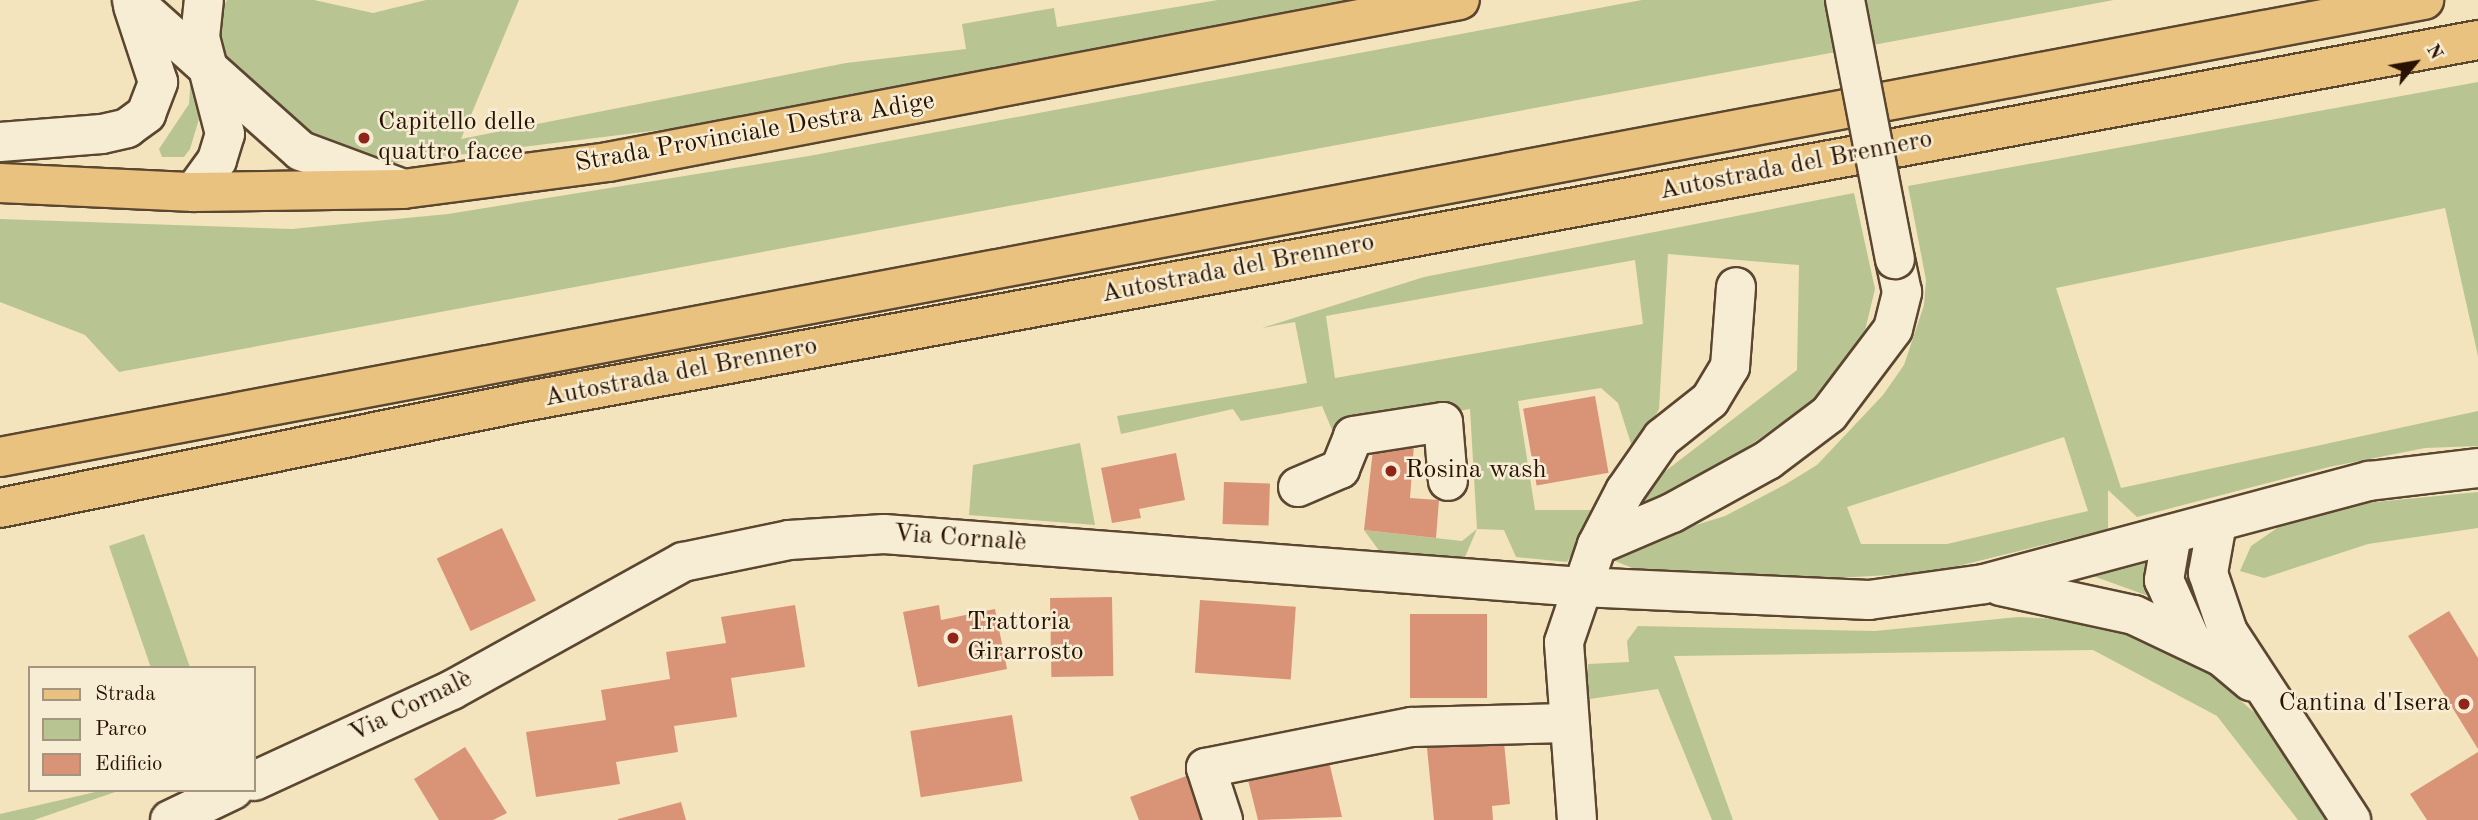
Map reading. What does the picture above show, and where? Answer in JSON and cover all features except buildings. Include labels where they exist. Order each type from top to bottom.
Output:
[{"type":"main road","name":"Strada Provinciale Destra Adige","points":[[0,183],[194,192],[403,189],[608,162],[1460,0]]},
{"type":"main road","name":"Autostrada del Brennero","points":[[0,457],[2424,0]]},
{"type":"main road","name":"Autostrada del Brennero","points":[[0,508],[523,402],[2478,40]]},
{"type":"street","points":[[131,0],[301,151],[403,189]]},
{"type":"street","points":[[0,142],[102,134],[127,128],[146,114],[158,82],[156,65],[131,0]]},
{"type":"street","points":[[194,192],[217,160],[225,134],[200,37],[204,0]]},
{"type":"street","points":[[1597,545],[1672,513],[1768,460],[1829,414],[1894,329],[1902,292],[1845,0]]},
{"type":"street","points":[[1577,820],[1567,723],[1563,642],[1597,545],[1625,491],[1662,438],[1721,385],[1730,367],[1736,287]]},
{"type":"street","points":[[1298,487],[1340,469],[1353,436],[1443,422],[1448,481]]},
{"type":"street","points":[[1984,583],[2369,481],[2478,468]]},
{"type":"street","points":[[2217,523],[2208,573],[2216,602],[2273,699],[2351,820]]},
{"type":"street","name":"Via Cornalè","points":[[256,780],[452,690],[683,562],[789,540],[884,534],[1581,587],[1869,600],[1984,583]]},
{"type":"street","points":[[2172,534],[2164,580],[2191,640]]},
{"type":"street","points":[[1984,583],[2080,599],[2191,640],[2273,699]]},
{"type":"street","points":[[1223,820],[1206,768],[1412,727],[1567,723]]},
{"type":"street","points":[[170,820],[229,792]]},
{"type":"green space","points":[[227,0],[314,0],[373,13],[426,0],[519,0],[461,139],[846,63],[966,49],[962,24],[1054,8],[1057,27],[1218,0],[1373,0],[717,123],[385,164],[307,136],[225,66],[217,41],[218,16]]},
{"type":"green space","points":[[1642,0],[2114,0],[119,372],[85,335],[0,302],[0,219],[292,229],[448,214],[809,156]]},
{"type":"green space","points":[[191,75],[199,119],[190,149],[184,157],[162,157],[159,149],[189,104]]},
{"type":"green space","points":[[2478,82],[2478,356],[2445,208],[2056,288],[2121,488],[2478,411],[2478,446],[2425,448],[2329,467],[2137,517],[2108,490],[2108,529],[1930,573],[1815,579],[1642,572],[1615,561],[1615,550],[1725,516],[1817,465],[1883,395],[1904,365],[1924,305],[1926,280],[1908,186]],"holes":[[[2064,437],[2088,511],[1947,544],[1861,544],[1847,507]]]},
{"type":"green space","points":[[1854,193],[1875,289],[1862,343],[1826,391],[1700,481],[1642,510],[1633,496],[1797,370],[1799,265],[1668,254],[1659,409],[1634,453],[1618,403],[1601,388],[1518,401],[1535,510],[1599,510],[1567,562],[1516,557],[1504,530],[1477,529],[1470,409],[1333,432],[1322,406],[1241,421],[1233,409],[1121,434],[1117,416],[1307,383],[1295,322],[1262,328],[1424,277]],"holes":[[[1635,260],[1643,324],[1335,378],[1326,316]]]},
{"type":"green space","points":[[1080,443],[1095,525],[969,515],[973,465]]},
{"type":"green space","points":[[2478,492],[2478,528],[2368,544],[2264,578],[2240,571],[2251,546],[2283,524],[2355,504]]},
{"type":"green space","points":[[1477,529],[1465,557],[1380,552],[1364,530],[1462,541]]},
{"type":"green space","points":[[144,534],[189,666],[150,666],[109,546]]},
{"type":"green space","points":[[2145,563],[2154,598],[2093,576]]},
{"type":"green space","points":[[2018,617],[2077,620],[2137,636],[2206,671],[2262,719],[2334,820],[2298,820],[2217,716],[2093,650],[1674,656],[1733,820],[1712,820],[1658,689],[1583,700],[1588,664],[1629,662],[1627,641],[1638,626],[1875,631]]},
{"type":"green space","points":[[95,792],[115,792],[34,820],[0,820],[0,814]]},
{"type":"place","name":"Capitello delle quattro facce","points":[[364,138]]},
{"type":"place","name":"Rosina wash","points":[[1391,471]]},
{"type":"place","name":"Trattoria Girarrosto","points":[[953,638]]},
{"type":"place","name":"Cantina d'Isera","points":[[2464,704]]}]
